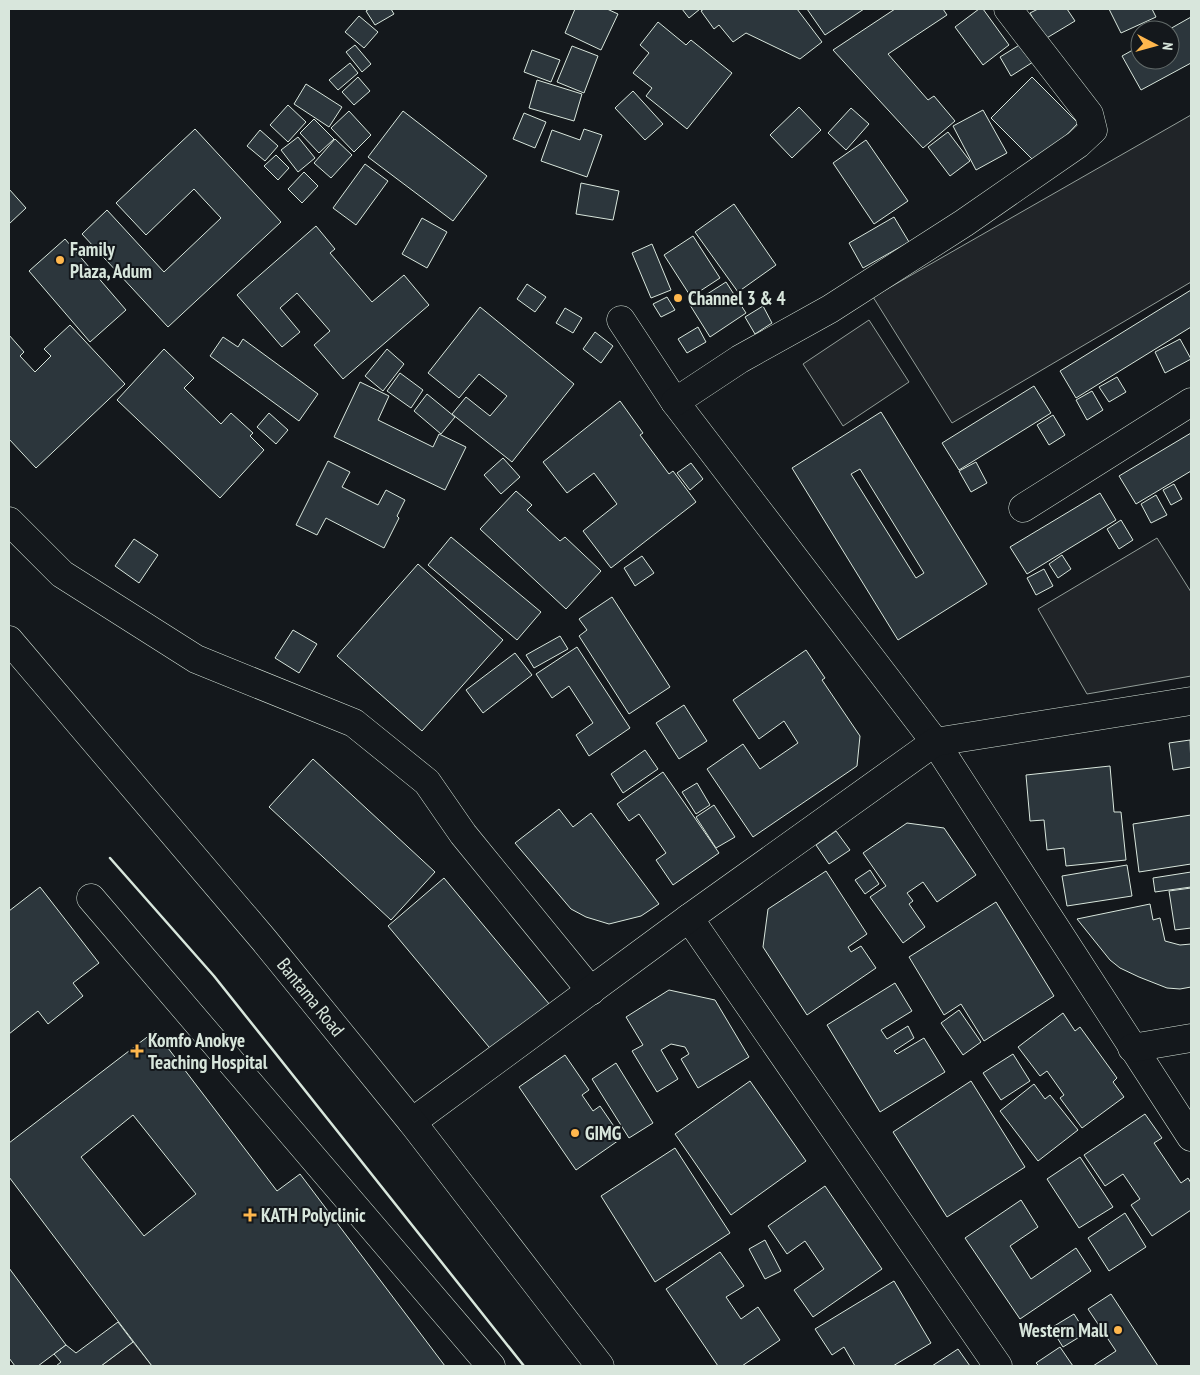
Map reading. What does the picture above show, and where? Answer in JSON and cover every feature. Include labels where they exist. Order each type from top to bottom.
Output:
[{"type":"street","points":[[675,402],[740,359],[830,309],[964,223],[1078,144],[1092,130],[1089,114],[1008,9]]},
{"type":"street","points":[[621,320],[675,402],[935,742],[1191,1138]]},
{"type":"street","points":[[1023,508],[1191,402]]},
{"type":"street","points":[[9,522],[62,574],[196,659],[354,723],[369,735],[427,782],[463,834],[591,991]]},
{"type":"street","name":"Bantama Road","points":[[9,640],[264,940],[412,1122],[600,1366]]},
{"type":"street","points":[[412,1122],[689,918],[935,742],[1191,701]]},
{"type":"street","points":[[91,898],[491,1366]]},
{"type":"street","points":[[689,918],[998,1366]]},
{"type":"street","points":[[1132,1048],[1191,1038]]},
{"type":"shaded area","points":[[1191,115],[1191,282],[952,423],[873,297]]},
{"type":"shaded area","points":[[869,320],[909,382],[843,426],[803,364]]},
{"type":"shaded area","points":[[1157,538],[1191,592],[1191,676],[1087,694],[1038,609]]},
{"type":"shaded area","points":[[133,1342],[152,1366],[101,1366]]},
{"type":"building","points":[[369,9],[391,9],[394,14],[375,25],[366,11]]},
{"type":"building","points":[[575,9],[607,9],[618,14],[601,50],[565,33]]},
{"type":"building","points":[[682,9],[700,9],[689,18]]},
{"type":"building","points":[[704,9],[797,9],[822,42],[800,59],[746,33],[733,42],[719,25],[714,29],[701,11]]},
{"type":"building","points":[[807,9],[864,9],[825,35]]},
{"type":"building","points":[[895,9],[943,9],[947,15],[888,54],[928,100],[934,96],[955,121],[923,148],[833,50]]},
{"type":"building","points":[[979,9],[983,9],[1009,45],[983,65],[955,27]]},
{"type":"building","points":[[1038,9],[1067,9],[1075,21],[1045,39],[1030,13]]},
{"type":"building","points":[[1109,9],[1152,9],[1156,17],[1149,20],[1130,20],[1130,29],[1121,33]]},
{"type":"building","points":[[359,16],[378,32],[364,48],[345,32]]},
{"type":"building","points":[[1191,17],[1191,63],[1180,69],[1180,23]]},
{"type":"building","points":[[658,22],[686,45],[691,40],[732,73],[687,129],[646,96],[652,88],[633,73],[649,53],[640,45]]},
{"type":"building","points":[[1021,44],[1033,62],[1011,76],[1000,57]]},
{"type":"building","points":[[355,45],[371,64],[362,72],[346,52]]},
{"type":"building","points":[[572,46],[598,56],[584,93],[557,82]]},
{"type":"building","points":[[532,50],[560,60],[551,82],[524,72]]},
{"type":"building","points":[[1130,52],[1130,70],[1178,70],[1141,90],[1122,56]]},
{"type":"building","points":[[350,63],[358,73],[338,90],[329,80]]},
{"type":"building","points":[[358,77],[370,91],[354,105],[342,92]]},
{"type":"building","points":[[1032,77],[1078,123],[1038,165],[991,118]]},
{"type":"building","points":[[537,80],[582,94],[574,121],[529,108]]},
{"type":"building","points":[[306,84],[342,107],[329,127],[294,104]]},
{"type":"building","points":[[633,91],[663,124],[645,140],[615,108]]},
{"type":"building","points":[[288,105],[306,122],[288,142],[270,125]]},
{"type":"building","points":[[799,107],[821,130],[792,158],[770,135]]},
{"type":"building","points":[[851,108],[869,124],[846,150],[828,133]]},
{"type":"building","points":[[983,110],[1007,153],[976,170],[953,126]]},
{"type":"building","points":[[349,111],[371,135],[354,152],[331,128]]},
{"type":"building","points":[[403,111],[487,176],[453,221],[368,157]]},
{"type":"building","points":[[524,113],[546,122],[535,148],[513,139]]},
{"type":"building","points":[[314,119],[334,139],[319,153],[300,133]]},
{"type":"building","points":[[195,129],[281,222],[168,327],[82,234],[107,210],[164,272],[221,218],[194,189],[146,235],[116,203]]},
{"type":"building","points":[[584,129],[602,135],[587,177],[541,161],[552,130],[580,140]]},
{"type":"building","points":[[260,130],[278,146],[265,161],[247,146]]},
{"type":"building","points":[[948,132],[970,161],[950,176],[928,147]]},
{"type":"building","points":[[298,137],[315,158],[298,172],[281,150]]},
{"type":"building","points":[[335,139],[352,155],[331,178],[314,163]]},
{"type":"building","points":[[866,140],[908,201],[874,224],[833,163]]},
{"type":"building","points":[[276,155],[289,168],[278,180],[264,166]]},
{"type":"building","points":[[365,164],[388,181],[356,225],[333,208]]},
{"type":"building","points":[[304,172],[318,186],[302,203],[288,189]]},
{"type":"building","points":[[581,183],[619,191],[613,220],[576,214]]},
{"type":"building","points":[[9,189],[26,208],[9,224]]},
{"type":"building","points":[[734,204],[776,265],[738,292],[695,232]]},
{"type":"building","points":[[894,217],[909,242],[863,268],[849,243]]},
{"type":"building","points":[[422,218],[447,232],[427,268],[402,254]]},
{"type":"building","points":[[316,226],[335,249],[330,253],[372,302],[404,275],[429,305],[343,379],[314,345],[330,331],[297,293],[280,308],[300,332],[282,347],[237,295]]},
{"type":"building","points":[[693,236],[720,278],[691,297],[664,255]]},
{"type":"building","points":[[65,239],[126,310],[90,342],[29,271]]},
{"type":"building","points":[[652,244],[671,290],[651,298],[632,253]]},
{"type":"building","points":[[726,282],[746,313],[710,337],[690,305]]},
{"type":"building","points":[[527,284],[546,297],[535,312],[517,299]]},
{"type":"building","points":[[1191,290],[1191,327],[1076,398],[1060,371]]},
{"type":"building","points":[[667,297],[675,310],[661,317],[653,304]]},
{"type":"building","points":[[763,306],[772,323],[755,334],[745,317]]},
{"type":"building","points":[[480,307],[574,384],[512,462],[452,414],[466,397],[490,416],[507,396],[479,374],[459,398],[428,373]]},
{"type":"building","points":[[565,308],[582,318],[573,333],[556,323]]},
{"type":"building","points":[[70,325],[125,384],[36,468],[9,439],[9,335],[24,352],[20,356],[35,372],[51,356],[44,349]]},
{"type":"building","points":[[698,327],[706,342],[687,353],[678,339]]},
{"type":"building","points":[[595,332],[613,346],[601,363],[583,349]]},
{"type":"building","points":[[223,337],[238,347],[243,339],[318,394],[299,421],[210,356]]},
{"type":"building","points":[[1180,339],[1191,359],[1165,373],[1155,352]]},
{"type":"building","points":[[164,349],[194,378],[184,388],[221,424],[231,413],[253,433],[250,436],[264,450],[220,498],[117,400]]},
{"type":"building","points":[[387,349],[404,364],[383,391],[365,376]]},
{"type":"building","points":[[400,373],[423,390],[411,408],[387,391]]},
{"type":"building","points":[[1117,377],[1126,392],[1109,402],[1099,387]]},
{"type":"building","points":[[360,382],[389,396],[378,420],[433,447],[439,434],[466,447],[445,490],[334,437]]},
{"type":"building","points":[[1034,386],[1051,413],[959,470],[942,443]]},
{"type":"building","points":[[1092,391],[1103,410],[1087,420],[1076,400]]},
{"type":"building","points":[[427,394],[455,417],[441,434],[414,411]]},
{"type":"building","points":[[620,401],[643,433],[640,435],[669,474],[673,471],[696,502],[611,568],[583,531],[617,504],[594,473],[567,493],[543,462]]},
{"type":"building","points":[[881,412],[987,584],[898,640],[792,468]],"holes":[[[860,469],[924,573],[916,578],[851,474]]]},
{"type":"building","points":[[269,413],[288,430],[276,444],[257,427]]},
{"type":"building","points":[[1053,415],[1065,435],[1049,445],[1037,425]]},
{"type":"building","points":[[1191,433],[1191,471],[1136,504],[1119,476]]},
{"type":"building","points":[[503,458],[520,477],[501,494],[484,475]]},
{"type":"building","points":[[328,461],[350,472],[342,487],[378,505],[386,490],[405,500],[397,516],[399,518],[384,548],[326,518],[317,535],[296,525]]},
{"type":"building","points":[[976,462],[987,483],[971,492],[959,471]]},
{"type":"building","points":[[691,463],[703,479],[690,490],[677,473]]},
{"type":"building","points":[[1174,484],[1182,499],[1171,505],[1163,490]]},
{"type":"building","points":[[516,491],[532,505],[527,510],[560,541],[565,537],[601,571],[566,609],[480,529]]},
{"type":"building","points":[[1100,493],[1116,520],[1027,574],[1010,547]]},
{"type":"building","points":[[1156,495],[1167,515],[1151,523],[1141,504]]},
{"type":"building","points":[[1121,520],[1133,540],[1119,549],[1107,529]]},
{"type":"building","points":[[451,537],[541,612],[517,640],[428,565]]},
{"type":"building","points":[[134,539],[158,555],[139,583],[115,566]]},
{"type":"building","points":[[1062,555],[1071,569],[1058,578],[1049,564]]},
{"type":"building","points":[[642,556],[654,573],[635,586],[624,568]]},
{"type":"building","points":[[418,564],[503,640],[422,731],[337,656]]},
{"type":"building","points":[[1044,569],[1053,586],[1036,595],[1027,578]]},
{"type":"building","points":[[612,597],[670,687],[629,714],[579,636],[587,630],[579,619]]},
{"type":"building","points":[[293,630],[317,644],[299,673],[275,658]]},
{"type":"building","points":[[560,636],[568,649],[534,668],[526,655]]},
{"type":"building","points":[[577,647],[630,728],[589,756],[576,735],[593,723],[569,686],[552,698],[536,674]]},
{"type":"building","points":[[806,650],[825,678],[822,680],[860,736],[857,766],[753,837],[707,769],[743,744],[760,769],[798,743],[784,721],[759,739],[733,700]]},
{"type":"building","points":[[515,653],[532,675],[483,713],[466,690]]},
{"type":"building","points":[[684,705],[707,741],[679,759],[656,723]]},
{"type":"building","points":[[1190,740],[1191,767],[1173,770],[1169,743]]},
{"type":"building","points":[[645,750],[658,769],[623,793],[611,774]]},
{"type":"building","points":[[313,759],[435,872],[391,920],[269,807]]},
{"type":"building","points":[[1110,766],[1114,812],[1121,812],[1126,860],[1066,866],[1064,848],[1047,850],[1044,820],[1030,821],[1026,775]]},
{"type":"building","points":[[663,772],[719,853],[673,885],[656,860],[666,853],[639,814],[629,821],[617,804]]},
{"type":"building","points":[[697,783],[710,805],[696,814],[682,792]]},
{"type":"building","points":[[714,805],[735,837],[716,848],[696,817]]},
{"type":"building","points":[[559,809],[573,827],[591,813],[659,904],[641,916],[609,924],[586,917],[571,909],[515,843]]},
{"type":"building","points":[[1191,815],[1191,864],[1139,872],[1133,824]]},
{"type":"building","points":[[907,823],[944,828],[976,875],[937,902],[923,882],[907,893],[913,901],[909,904],[925,927],[903,943],[870,897],[886,886],[863,853]]},
{"type":"building","points":[[836,831],[850,850],[829,864],[816,845]]},
{"type":"building","points":[[1127,865],[1132,896],[1067,906],[1062,876]]},
{"type":"building","points":[[870,870],[879,884],[865,894],[855,880]]},
{"type":"building","points":[[826,871],[867,934],[848,947],[851,952],[861,946],[876,968],[807,1015],[763,947],[768,909]]},
{"type":"building","points":[[1191,872],[1191,887],[1155,892],[1153,878]]},
{"type":"building","points":[[444,878],[550,1005],[494,1053],[388,926]]},
{"type":"building","points":[[40,887],[99,963],[73,983],[83,996],[48,1024],[38,1011],[9,1034],[9,911]]},
{"type":"building","points":[[1191,888],[1191,928],[1175,930],[1169,891]]},
{"type":"building","points":[[996,902],[1054,996],[984,1041],[961,1004],[944,1015],[909,957]]},
{"type":"building","points":[[1150,904],[1153,920],[1160,918],[1165,941],[1180,945],[1191,944],[1191,987],[1180,989],[1167,988],[1120,968],[1110,960],[1077,919]]},
{"type":"building","points":[[895,983],[912,1011],[881,1030],[887,1039],[908,1026],[914,1038],[894,1051],[897,1054],[924,1038],[945,1072],[880,1112],[827,1025]]},
{"type":"building","points":[[669,990],[715,1000],[749,1057],[698,1088],[681,1059],[689,1054],[685,1047],[671,1044],[661,1050],[678,1079],[657,1092],[632,1051],[643,1045],[626,1017]]},
{"type":"building","points":[[959,1010],[981,1042],[963,1055],[941,1023]]},
{"type":"building","points":[[1063,1013],[1075,1031],[1080,1027],[1117,1078],[1113,1082],[1124,1097],[1082,1128],[1060,1098],[1064,1095],[1047,1071],[1040,1076],[1018,1047]]},
{"type":"building","name":"KATH Polyclinic","points":[[155,1031],[277,1191],[300,1174],[445,1366],[152,1366],[9,1177],[9,1143]],"holes":[[[133,1115],[196,1194],[144,1236],[81,1157]]]},
{"type":"building","points":[[1013,1054],[1030,1081],[1001,1100],[983,1073]]},
{"type":"building","points":[[565,1055],[589,1090],[582,1095],[593,1111],[600,1106],[622,1138],[576,1170],[519,1087]]},
{"type":"building","points":[[616,1063],[653,1123],[629,1138],[592,1079]]},
{"type":"building","points":[[750,1081],[806,1161],[731,1215],[675,1134]]},
{"type":"building","points":[[971,1081],[1025,1167],[947,1217],[893,1132]]},
{"type":"building","points":[[1034,1084],[1045,1099],[1050,1095],[1078,1130],[1038,1161],[1000,1111]]},
{"type":"building","points":[[1145,1114],[1162,1138],[1154,1143],[1181,1183],[1188,1178],[1191,1183],[1191,1210],[1152,1236],[1131,1205],[1140,1199],[1123,1174],[1105,1186],[1084,1155]]},
{"type":"building","points":[[675,1148],[730,1233],[655,1282],[601,1196]]},
{"type":"building","points":[[1080,1157],[1113,1207],[1079,1228],[1047,1179]]},
{"type":"building","points":[[825,1186],[882,1269],[813,1317],[794,1290],[824,1269],[805,1241],[787,1254],[768,1226]]},
{"type":"building","points":[[1021,1200],[1038,1227],[1010,1246],[1031,1279],[1076,1248],[1091,1271],[1020,1319],[965,1238]]},
{"type":"building","points":[[1125,1213],[1146,1247],[1109,1271],[1088,1238]]},
{"type":"building","points":[[765,1240],[781,1271],[765,1279],[749,1249]]},
{"type":"building","points":[[720,1252],[744,1286],[726,1297],[741,1319],[758,1307],[780,1340],[742,1366],[718,1366],[666,1289]]},
{"type":"building","points":[[9,1268],[66,1345],[38,1366],[15,1366],[9,1358]]},
{"type":"building","points":[[894,1281],[931,1343],[893,1366],[855,1366],[844,1347],[832,1355],[815,1329]]},
{"type":"building","name":"Western Mall","points":[[1111,1294],[1158,1366],[1093,1366],[1116,1351],[1088,1309]]},
{"type":"building","points":[[1074,1314],[1086,1333],[1063,1347],[1051,1328]]},
{"type":"building","points":[[118,1322],[133,1342],[101,1366],[56,1366],[61,1362],[54,1354],[66,1345],[76,1353]]},
{"type":"building","name":"Western Mall","points":[[1060,1347],[1073,1366],[1039,1366],[1036,1363]]},
{"type":"building","points":[[958,1349],[970,1366],[932,1366]]},
{"type":"wall","points":[[110,858],[214,976],[524,1366]]},
{"type":"place","name":"Family Plaza, Adum","points":[[60,260]]},
{"type":"place","name":"Channel 3 & 4","points":[[678,298]]},
{"type":"place","name":"Komfo Anokye Teaching Hospital","points":[[137,1051]]},
{"type":"place","name":"GIMG","points":[[575,1133]]},
{"type":"place","name":"KATH Polyclinic","points":[[250,1215]]},
{"type":"place","name":"Western Mall","points":[[1118,1330]]}]
